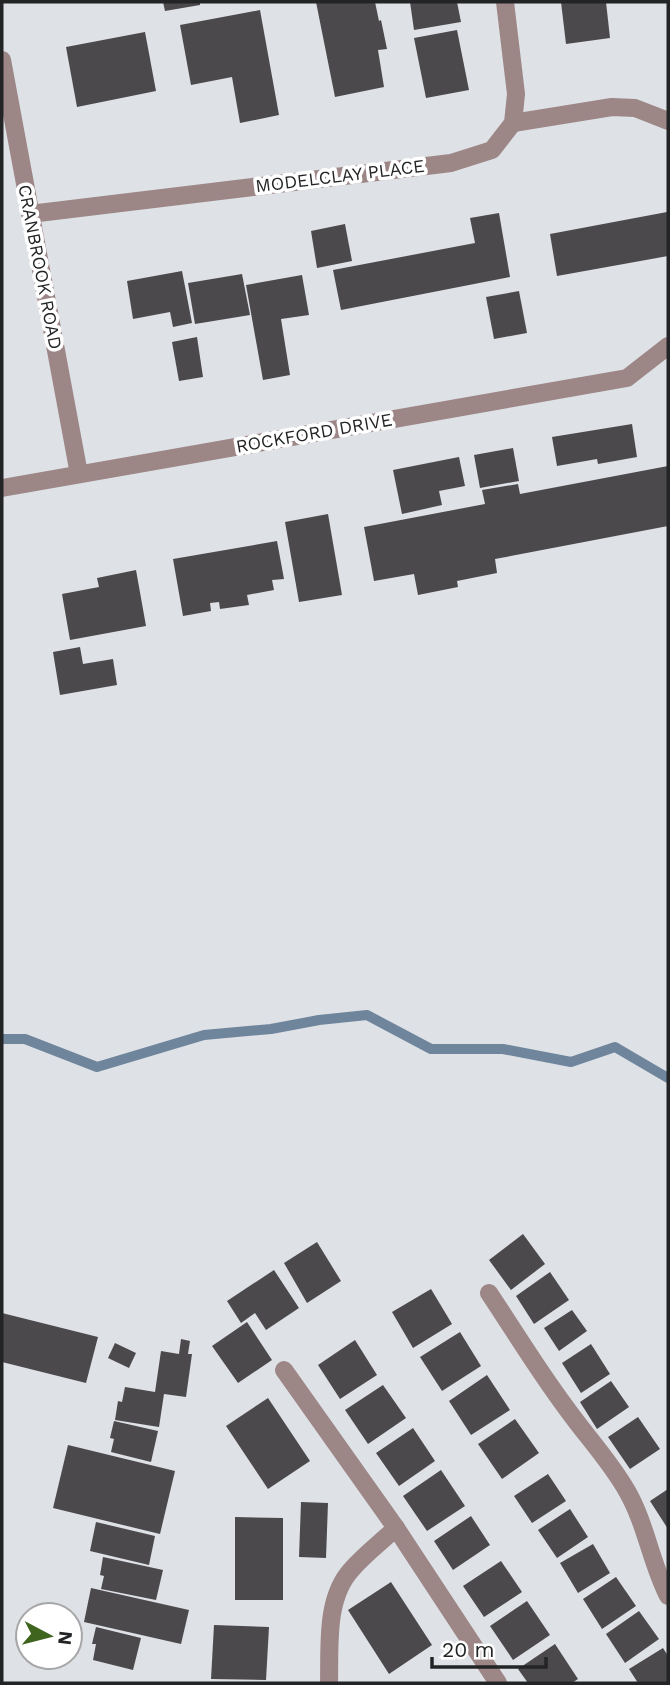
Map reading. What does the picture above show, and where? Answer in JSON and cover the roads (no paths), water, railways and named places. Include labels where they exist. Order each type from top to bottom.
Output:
[{"type":"street","points":[[505,2],[516,94],[513,123],[612,107],[635,108],[668,121]]},
{"type":"street","name":"CRANBROOK ROAD","points":[[2,60],[79,474]]},
{"type":"street","name":"MODELCLAY PLACE","points":[[30,214],[451,163],[492,150],[513,123]]},
{"type":"street","name":"ROCKFORD DRIVE","points":[[2,488],[627,378],[668,346]]},
{"type":"street","points":[[489,1293],[566,1408],[608,1460],[628,1492],[641,1518],[668,1596]]},
{"type":"street","points":[[284,1370],[396,1528],[498,1683]]},
{"type":"street","points":[[329,1683],[331,1617],[338,1591],[350,1570],[396,1528]]},
{"type":"waterway","points":[[2,1039],[25,1039],[97,1067],[204,1035],[271,1029],[367,1015],[431,1049],[503,1049],[571,1062],[615,1047],[668,1078]]}]
